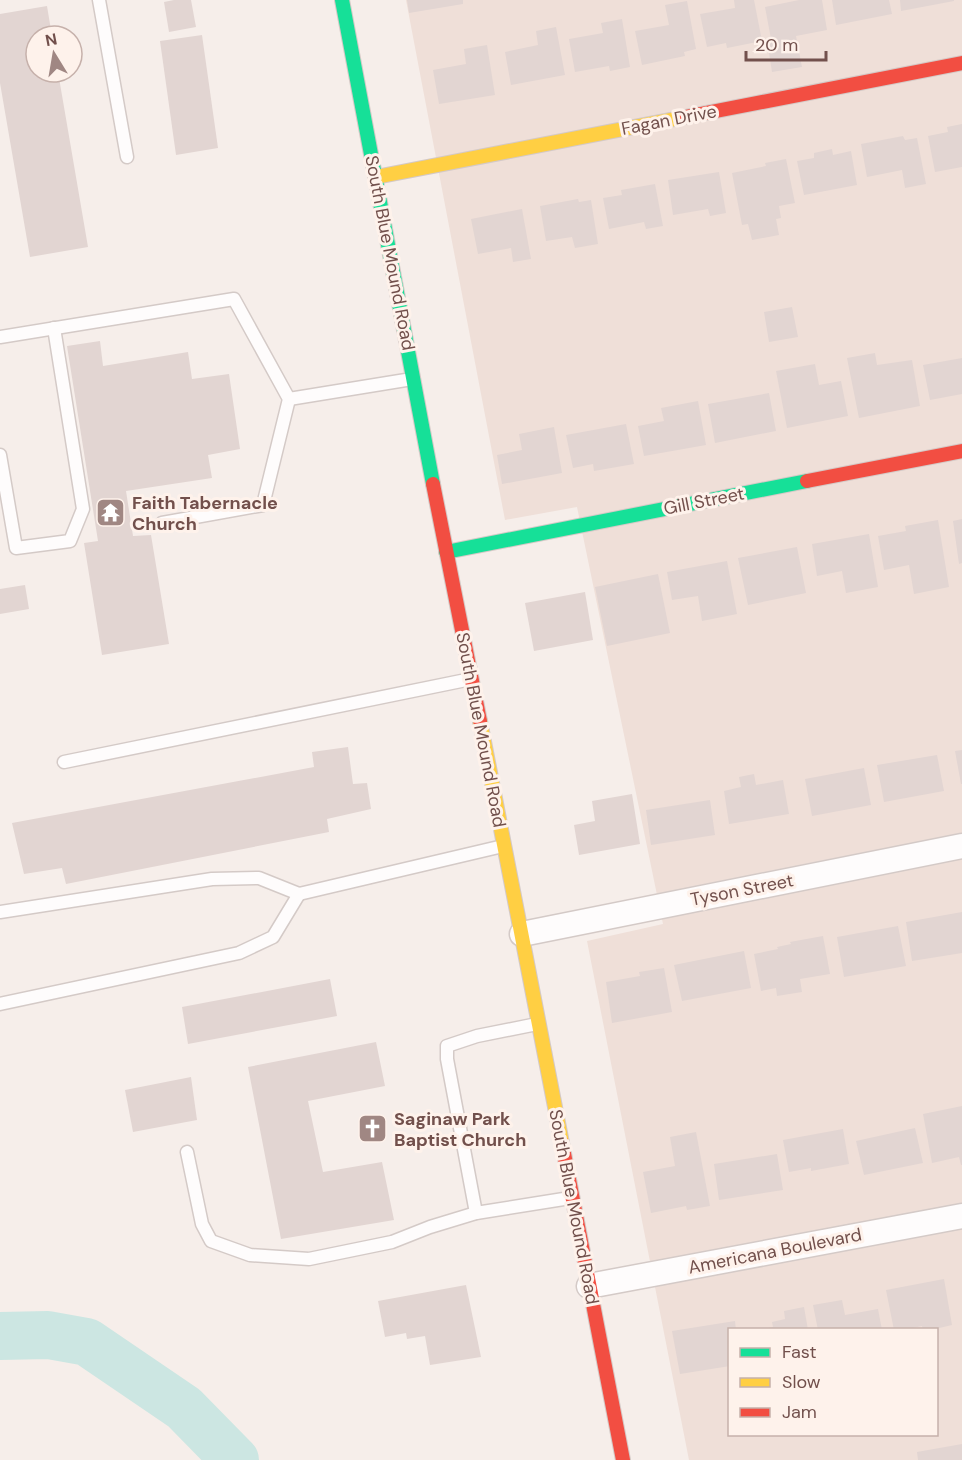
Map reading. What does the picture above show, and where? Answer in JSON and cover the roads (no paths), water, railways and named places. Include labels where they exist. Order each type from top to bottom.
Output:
[{"type":"main road","name":"South Blue Mound Road","points":[[342,0],[446,552],[623,1460]]},
{"type":"main road","name":"Fagan Drive","points":[[376,177],[962,63]]},
{"type":"main road","name":"Gill Street","points":[[446,552],[962,451]]},
{"type":"street","name":"Tyson Street","points":[[522,934],[962,846]]},
{"type":"street","name":"Americana Boulevard","points":[[589,1287],[962,1216]]},
{"type":"lane","points":[[99,0],[127,157]]},
{"type":"lane","points":[[0,337],[234,299],[289,399],[263,505],[162,523]]},
{"type":"lane","points":[[0,455],[16,548],[70,542],[83,509],[54,328]]},
{"type":"lane","points":[[289,399],[414,379]]},
{"type":"lane","points":[[64,762],[471,679]]},
{"type":"lane","points":[[0,912],[212,879],[259,878],[299,894],[504,846]]},
{"type":"lane","points":[[0,1004],[239,954],[273,938],[299,894]]},
{"type":"lane","points":[[476,1213],[447,1059],[447,1046],[477,1036],[539,1024]]},
{"type":"lane","points":[[187,1152],[202,1224],[211,1241],[250,1255],[309,1259],[392,1242],[476,1213],[571,1197]]},
{"type":"waterway","points":[[0,1336],[48,1335],[87,1342],[184,1408],[235,1460]]},
{"type":"place","name":"Faith Tabernacle Church","points":[[111,513]]},
{"type":"place","name":"Saginaw Park Baptist Church","points":[[373,1129]]}]
